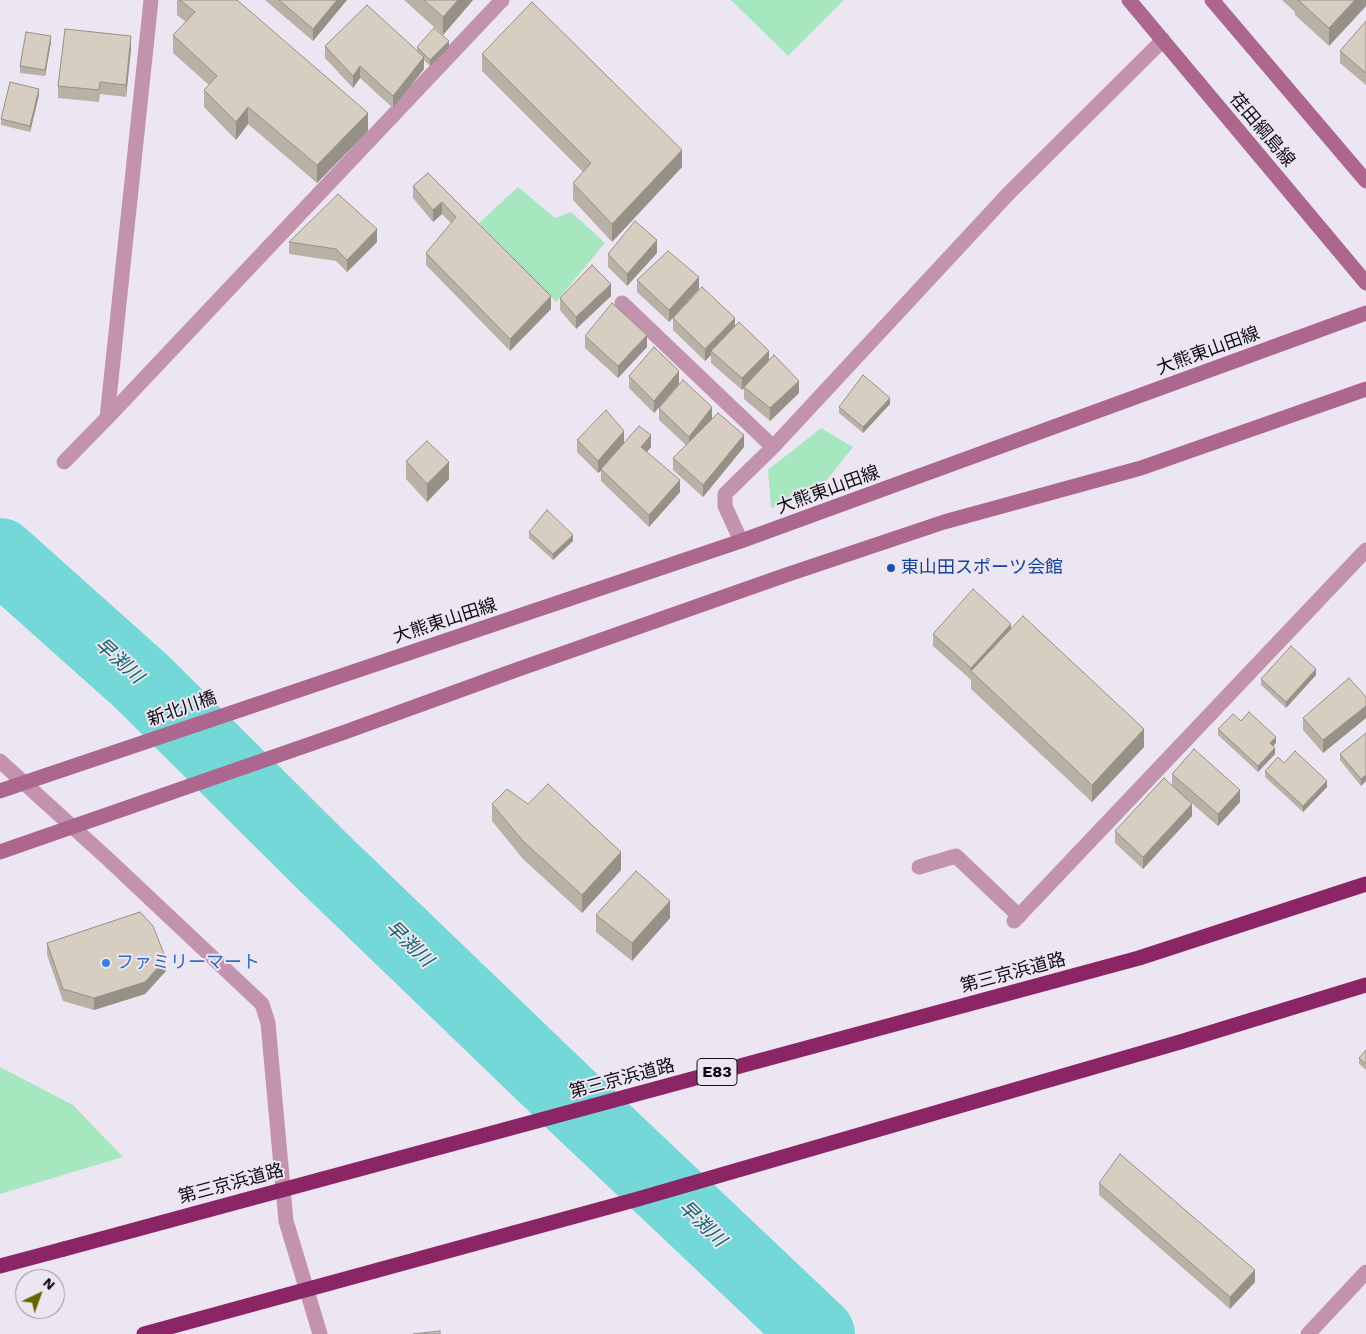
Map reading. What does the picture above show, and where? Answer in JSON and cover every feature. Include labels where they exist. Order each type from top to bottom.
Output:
[{"type":"highway","name":"第三京浜道路","points":[[0,1266],[1139,958],[1366,884]]},
{"type":"highway","points":[[144,1334],[638,1199],[1180,1042],[1366,985]]},
{"type":"street","points":[[107,418],[151,0]]},
{"type":"street","points":[[64,462],[502,0]]},
{"type":"street","name":"荏田綱島線","points":[[1129,0],[1366,283]]},
{"type":"street","points":[[1212,0],[1366,181]]},
{"type":"street","points":[[741,542],[725,506],[726,494],[773,447],[1009,193],[1162,40]]},
{"type":"street","points":[[622,303],[773,447]]},
{"type":"street","name":"大熊東山田線","points":[[299,689],[741,542],[1366,313]]},
{"type":"street","points":[[0,852],[786,575],[944,522],[1141,468],[1366,389]]},
{"type":"street","points":[[919,867],[956,856],[1016,918],[1366,550]]},
{"type":"street","name":"新北川橋","points":[[24,784],[299,689]]},
{"type":"street","points":[[0,761],[74,827],[262,1004],[268,1023],[286,1221],[320,1334]]},
{"type":"street","points":[[0,791],[24,784]]},
{"type":"street","points":[[1308,1334],[1366,1272]]},
{"type":"green space","points":[[731,0],[844,0],[788,56]]},
{"type":"green space","points":[[518,187],[555,218],[571,212],[605,243],[556,302],[479,223]]},
{"type":"green space","points":[[821,428],[853,447],[815,495],[771,508],[768,470]]},
{"type":"green space","points":[[0,1067],[73,1105],[123,1157],[0,1194]]},
{"type":"building","points":[[180,0],[237,0],[368,113],[317,165],[248,107],[236,122],[204,90],[217,76],[173,35],[195,12]]},
{"type":"building","points":[[279,0],[337,0],[313,29]]},
{"type":"building","points":[[424,0],[458,0],[443,17]]},
{"type":"building","points":[[1298,0],[1355,0],[1329,28]]},
{"type":"building","points":[[532,2],[682,150],[612,224],[573,183],[591,163],[482,54]]},
{"type":"building","points":[[367,5],[424,57],[393,96],[360,66],[353,76],[325,46]]},
{"type":"building","points":[[1366,21],[1366,73],[1340,51]]},
{"type":"building","points":[[434,28],[449,41],[430,60],[417,47]]},
{"type":"building","points":[[65,29],[131,36],[126,85],[100,82],[99,90],[58,86]]},
{"type":"building","points":[[26,32],[51,36],[45,70],[20,66]]},
{"type":"building","points":[[10,82],[39,89],[30,126],[1,119]]},
{"type":"building","points":[[428,173],[551,296],[510,339],[426,253],[456,217],[442,202],[433,210],[413,186]]},
{"type":"building","points":[[338,194],[377,229],[347,260],[336,249],[289,242]]},
{"type":"building","points":[[635,221],[657,240],[627,274],[608,254]]},
{"type":"building","points":[[668,251],[699,277],[669,310],[637,280]]},
{"type":"building","points":[[592,265],[611,284],[576,317],[560,298]]},
{"type":"building","points":[[702,287],[735,318],[705,349],[673,318]]},
{"type":"building","points":[[612,303],[647,335],[618,366],[585,336]]},
{"type":"building","points":[[739,322],[769,351],[742,378],[711,351]]},
{"type":"building","points":[[654,347],[679,371],[654,401],[629,376]]},
{"type":"building","points":[[774,355],[799,381],[770,408],[744,387]]},
{"type":"building","points":[[863,375],[890,398],[863,427],[839,407]]},
{"type":"building","points":[[683,380],[712,407],[689,437],[659,408]]},
{"type":"building","points":[[606,410],[624,431],[598,461],[577,440]]},
{"type":"building","points":[[718,413],[744,435],[703,485],[673,458]]},
{"type":"building","points":[[639,426],[651,435],[641,447],[680,480],[649,515],[601,469]]},
{"type":"building","points":[[427,441],[449,462],[427,484],[406,461]]},
{"type":"building","points":[[547,510],[573,535],[553,554],[529,532]]},
{"type":"building","points":[[973,589],[1011,624],[971,668],[933,634]]},
{"type":"building","points":[[1023,616],[1144,729],[1092,785],[971,671]]},
{"type":"building","points":[[1291,646],[1316,669],[1286,702],[1261,679]]},
{"type":"building","points":[[1349,678],[1366,697],[1366,706],[1323,740],[1303,718]]},
{"type":"building","points":[[1249,712],[1276,737],[1270,743],[1275,748],[1258,766],[1218,729],[1233,714],[1241,721]]},
{"type":"building","points":[[1366,733],[1366,775],[1361,779],[1340,754]]},
{"type":"building","points":[[1194,749],[1240,790],[1218,814],[1172,774]]},
{"type":"building","points":[[1295,751],[1327,781],[1303,806],[1265,771],[1278,757],[1284,763]]},
{"type":"building","points":[[1164,778],[1192,804],[1143,857],[1115,831]]},
{"type":"building","points":[[548,784],[621,852],[582,895],[523,841],[492,804],[507,789],[528,804]]},
{"type":"building","points":[[636,871],[670,901],[632,943],[596,915]]},
{"type":"building","name":"ファミリーマート","points":[[140,912],[153,926],[166,959],[145,982],[94,998],[63,989],[47,943]]},
{"type":"building","points":[[1366,1050],[1366,1064],[1359,1058]]},
{"type":"building","points":[[1120,1154],[1255,1270],[1230,1297],[1099,1183]]},
{"type":"building","points":[[440,1331],[440,1334],[413,1334]]},
{"type":"waterway","name":"早渕川","points":[[0,555],[142,682],[320,859],[818,1334]]},
{"type":"place","name":"東山田スポーツ会館","points":[[891,568]]},
{"type":"place","name":"ファミリーマート","points":[[106,963]]}]
